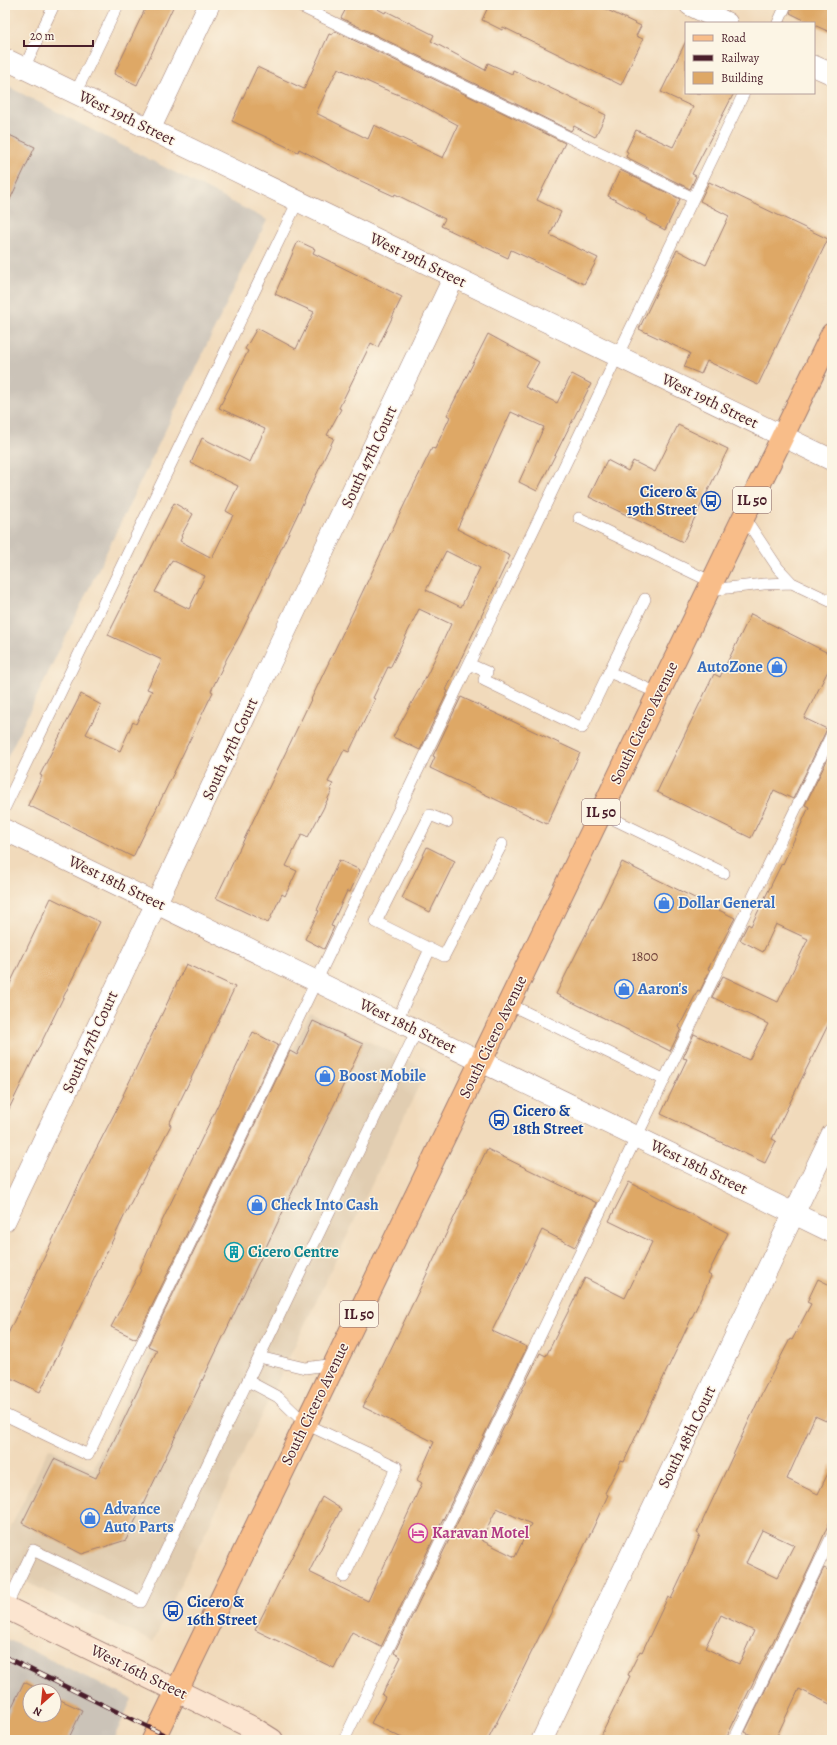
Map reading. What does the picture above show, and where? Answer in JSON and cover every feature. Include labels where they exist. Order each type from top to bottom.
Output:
[{"type":"main road","name":"South Cicero Avenue","points":[[153,1740],[832,334]]},
{"type":"street","points":[[150,129],[209,5]]},
{"type":"street","points":[[690,5],[724,22]]},
{"type":"street","name":"West 19th Street","points":[[5,60],[832,460]]},
{"type":"street","points":[[815,66],[832,74]]},
{"type":"street","name":"South 47th Court","points":[[5,1221],[454,277]]},
{"type":"street","name":"West 18th Street","points":[[5,830],[157,902],[481,1062],[832,1232]]},
{"type":"street","name":"South 48th Court","points":[[542,1740],[832,1134]]},
{"type":"street","name":"West 16th Street","points":[[5,1607],[253,1728],[272,1740]]},
{"type":"lane","points":[[24,68],[54,5]]},
{"type":"lane","points":[[75,94],[118,5]]},
{"type":"lane","points":[[298,5],[693,198]]},
{"type":"lane","points":[[778,22],[786,5]]},
{"type":"lane","points":[[5,1415],[88,1455],[744,94]]},
{"type":"lane","points":[[5,807],[298,201]]},
{"type":"lane","points":[[744,517],[778,568],[792,583],[832,602]]},
{"type":"lane","points":[[580,518],[710,586],[792,583]]},
{"type":"lane","points":[[469,664],[487,672],[484,680],[582,728],[645,599]]},
{"type":"lane","points":[[609,672],[658,693]]},
{"type":"lane","points":[[344,1740],[663,1079],[832,734]]},
{"type":"lane","points":[[601,813],[724,873]]},
{"type":"lane","points":[[447,822],[430,815],[376,922],[444,956],[502,844]]},
{"type":"lane","points":[[397,1020],[430,949]]},
{"type":"lane","points":[[509,1004],[663,1079]]},
{"type":"lane","points":[[5,1607],[33,1550],[141,1602],[417,1030]]},
{"type":"lane","points":[[259,1357],[305,1368],[335,1364]]},
{"type":"lane","points":[[248,1381],[278,1397],[306,1424],[397,1467],[344,1577]]},
{"type":"lane","points":[[734,1740],[832,1536]]},
{"type":"shaded area","points":[[5,85],[267,220],[5,762]]},
{"type":"shaded area","name":"Cicero Centre","points":[[310,1014],[427,1069],[153,1642],[5,1572],[5,1539],[49,1448],[93,1469]]},
{"type":"shaded area","points":[[5,1638],[132,1699],[113,1740],[5,1740]]},
{"type":"building","points":[[147,5],[174,5],[137,85],[114,74]]},
{"type":"building","points":[[348,5],[370,5],[385,13],[386,11],[434,35],[431,41],[485,70],[488,63],[512,74],[513,70],[606,115],[595,137],[574,126],[571,131],[341,18]]},
{"type":"building","points":[[489,5],[597,5],[641,26],[636,36],[643,39],[621,85],[503,27],[502,30],[482,20]]},
{"type":"building","points":[[793,5],[832,5],[832,33],[815,25],[815,22],[808,22],[790,13]]},
{"type":"building","points":[[335,31],[565,143],[537,200],[561,212],[550,235],[598,258],[584,284],[511,250],[508,258],[441,226],[445,219],[395,194],[394,196],[350,176],[299,149],[298,152],[232,121],[257,67],[304,89],[329,34],[332,35]],"holes":[[[338,68],[412,100],[458,125],[443,158],[374,125],[368,139],[316,113]]]},
{"type":"building","points":[[685,43],[685,94],[733,94],[692,174],[696,176],[690,189],[626,157],[628,152],[626,151],[636,130],[673,147],[693,107],[661,92]]},
{"type":"building","points":[[5,133],[35,147],[5,210]]},
{"type":"building","points":[[620,170],[680,199],[665,230],[646,220],[647,217],[608,196]]},
{"type":"building","points":[[709,182],[828,239],[758,385],[707,361],[701,374],[684,367],[690,353],[639,329],[677,250],[706,265],[729,216],[700,201]]},
{"type":"building","points":[[298,241],[315,249],[313,253],[402,297],[378,347],[371,343],[339,408],[341,409],[327,435],[334,438],[240,635],[211,691],[213,692],[133,857],[28,805],[42,776],[40,775],[81,694],[101,705],[86,734],[120,751],[133,722],[136,724],[152,691],[147,689],[162,660],[108,635],[174,503],[193,514],[181,536],[180,541],[212,558],[233,515],[226,511],[238,486],[191,463],[202,438],[250,462],[265,429],[219,408],[248,351],[245,349],[257,328],[296,349],[314,312],[275,294]],"holes":[[[172,560],[205,576],[189,609],[155,592]]]},
{"type":"building","points":[[488,334],[539,362],[525,387],[557,403],[572,374],[591,384],[537,491],[519,482],[544,427],[511,412],[457,529],[510,556],[446,690],[448,691],[420,750],[393,737],[428,673],[451,624],[419,609],[390,668],[388,667],[373,698],[375,699],[349,752],[344,750],[328,782],[333,784],[330,789],[332,790],[323,809],[308,837],[302,834],[286,866],[297,871],[285,896],[282,894],[268,923],[216,898],[406,501],[432,448],[435,449],[450,417],[447,415]],"holes":[[[446,551],[480,568],[461,607],[426,590]]]},
{"type":"building","points":[[678,425],[728,449],[683,542],[589,497],[607,460],[628,471],[633,461],[655,472]]},
{"type":"building","points":[[751,614],[832,655],[832,663],[804,718],[827,729],[793,799],[774,790],[751,838],[657,792],[714,674],[720,677]]},
{"type":"building","points":[[461,697],[580,753],[547,824],[430,768],[435,757],[433,756]]},
{"type":"building","points":[[832,750],[832,1017],[772,1139],[776,1141],[765,1163],[661,1114],[687,1059],[683,1058],[694,1034],[749,1060],[768,1024],[712,997],[723,976],[778,1002],[808,939],[776,924],[763,952],[740,940],[748,924],[751,926],[782,863],[783,864],[809,807],[805,805]]},
{"type":"building","points":[[427,847],[455,861],[430,912],[402,898]]},
{"type":"building","points":[[339,860],[360,870],[350,892],[347,891],[331,926],[334,927],[324,949],[305,939],[319,911],[317,910]]},
{"type":"building","points":[[622,862],[735,918],[708,969],[710,970],[700,991],[698,990],[679,1027],[681,1029],[670,1051],[556,994]]},
{"type":"building","points":[[51,898],[100,922],[5,1117],[5,994]]},
{"type":"building","points":[[186,964],[235,987],[169,1124],[171,1125],[129,1206],[40,1392],[5,1375],[5,1340]]},
{"type":"building","name":"Cicero Centre","points":[[313,1021],[363,1044],[126,1540],[82,1554],[22,1523],[54,1459],[96,1478],[157,1350],[148,1346],[290,1051],[297,1055]]},
{"type":"building","points":[[253,1032],[278,1045],[136,1339],[111,1327],[141,1270],[140,1269],[152,1242]]},
{"type":"building","points":[[487,1149],[597,1203],[575,1247],[542,1230],[492,1331],[527,1347],[381,1647],[352,1632],[334,1668],[255,1630],[322,1497],[341,1509],[309,1572],[368,1601],[422,1483],[417,1480],[434,1442],[363,1407]]},
{"type":"building","points":[[629,1182],[728,1233],[708,1274],[711,1276],[702,1296],[624,1462],[621,1461],[605,1493],[608,1495],[594,1526],[488,1740],[406,1740],[371,1723],[385,1697],[382,1695],[401,1657],[394,1653],[540,1353],[546,1356],[585,1278],[625,1298],[652,1242],[609,1221]],"holes":[[[497,1508],[531,1524],[515,1557],[481,1540]]]},
{"type":"building","points":[[818,1279],[832,1286],[832,1407],[826,1421],[815,1416],[787,1479],[818,1494],[832,1465],[832,1516],[812,1562],[725,1740],[599,1740],[630,1676],[628,1675],[640,1651],[642,1652],[668,1597],[671,1599],[700,1535],[697,1533],[760,1397],[790,1339],[792,1340],[811,1304],[807,1302]],"holes":[[[762,1530],[794,1545],[777,1578],[746,1563]],[[721,1615],[754,1631],[739,1664],[705,1648]]]},
{"type":"building","points":[[824,1568],[832,1572],[832,1705],[799,1689],[775,1740],[761,1740],[745,1732]]},
{"type":"building","points":[[22,1686],[22,1723],[62,1723],[62,1701],[82,1710],[68,1740],[5,1740],[5,1721]]},
{"type":"railway","points":[[5,1657],[175,1740]]},
{"type":"place","name":"Cicero & 19th Street","points":[[711,501]]},
{"type":"place","name":"AutoZone","points":[[777,667]]},
{"type":"place","name":"Dollar General","points":[[664,903]]},
{"type":"place","name":"Aaron's","points":[[624,989]]},
{"type":"place","name":"Boost Mobile","points":[[325,1076]]},
{"type":"place","name":"Cicero & 18th Street","points":[[499,1120]]},
{"type":"place","name":"Check Into Cash","points":[[257,1205]]},
{"type":"place","name":"Cicero Centre","points":[[234,1252]]},
{"type":"place","name":"Advance Auto Parts","points":[[90,1518]]},
{"type":"place","name":"Karavan Motel","points":[[418,1533]]},
{"type":"place","name":"Cicero & 16th Street","points":[[173,1611]]}]
